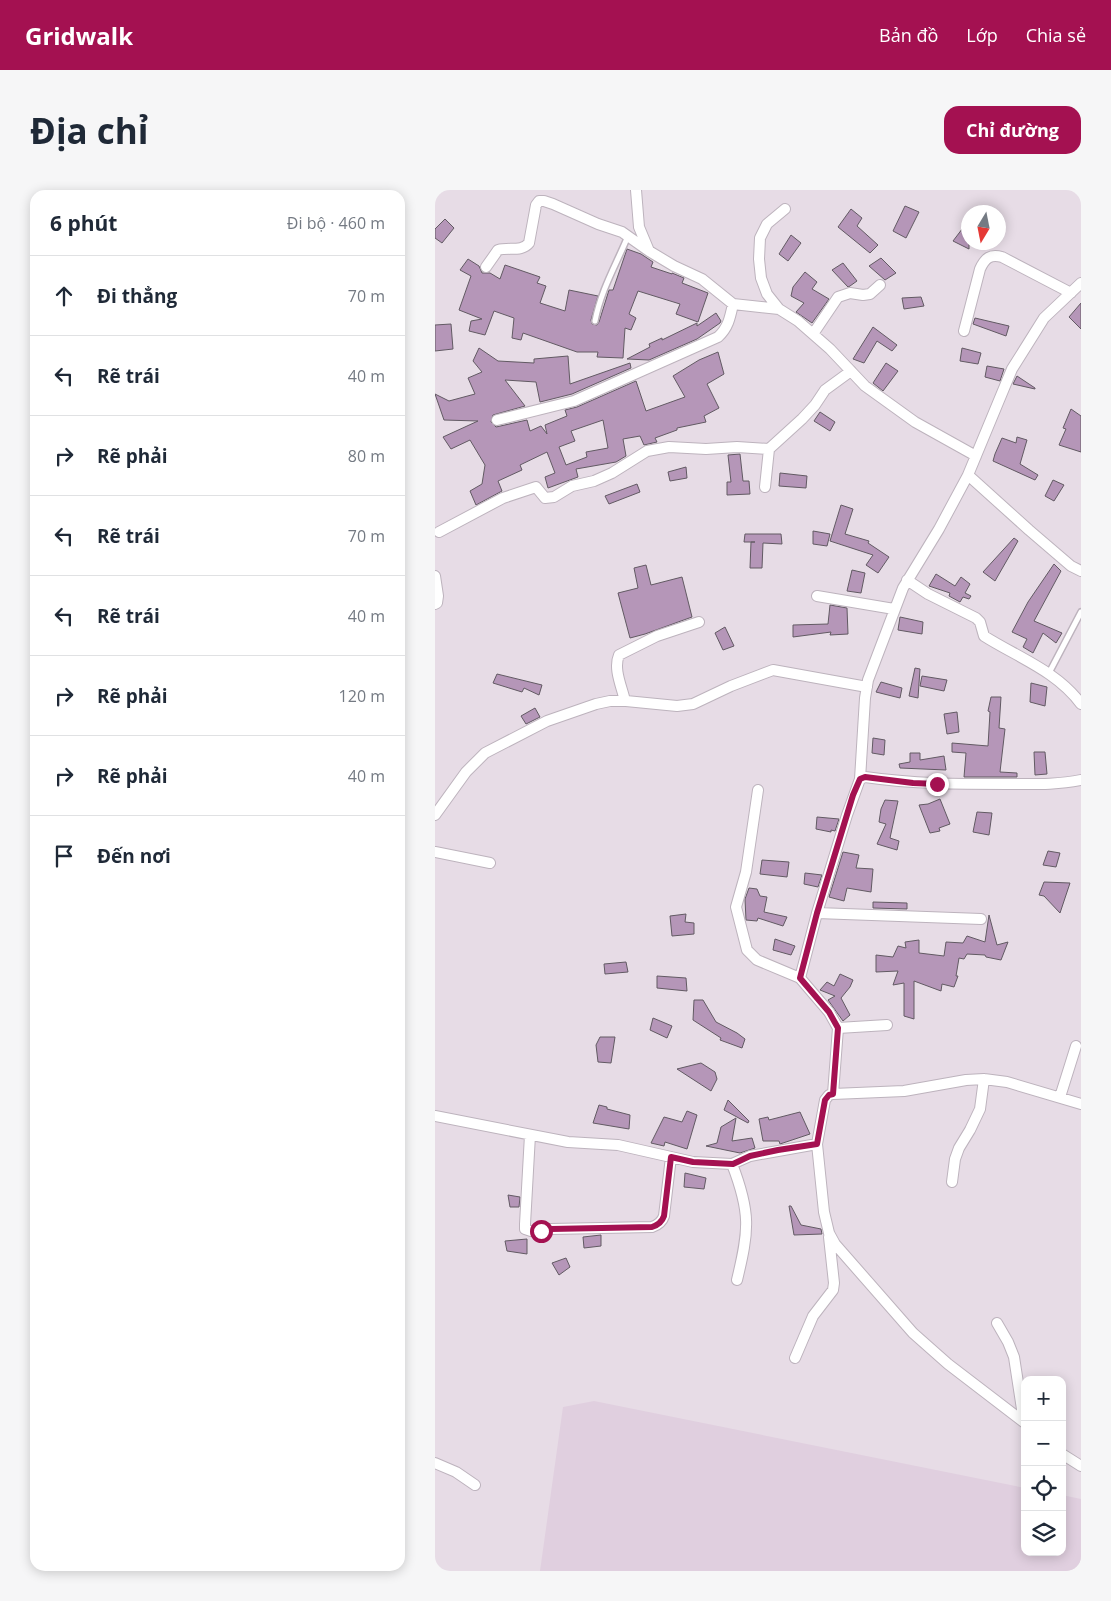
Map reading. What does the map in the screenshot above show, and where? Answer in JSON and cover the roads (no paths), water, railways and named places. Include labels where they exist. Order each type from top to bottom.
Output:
[{"type":"street","points":[[636,190],[639,227],[649,251]]},
{"type":"street","points":[[486,266],[498,250],[527,246],[536,205],[539,201],[544,201],[622,232],[649,251],[702,279],[733,304],[779,309]]},
{"type":"street","points":[[785,209],[767,224],[760,238],[759,259],[761,278],[767,294],[779,309],[798,321],[830,349],[865,386],[915,422],[976,456]]},
{"type":"street","points":[[964,331],[980,269],[984,260],[989,256],[1002,256],[1071,292]]},
{"type":"street","points":[[800,978],[817,913],[860,779],[867,687],[894,609],[907,580],[939,529],[968,475],[1012,369],[1044,318],[1081,283]]},
{"type":"street","points":[[813,334],[838,297],[850,293],[870,294],[880,285]]},
{"type":"street","points":[[497,420],[573,401],[718,338],[726,330],[733,304]]},
{"type":"street","points":[[765,487],[769,449],[802,419],[825,390],[851,371]]},
{"type":"street","points":[[439,532],[503,498],[535,486],[545,498],[554,497],[572,486],[594,481],[612,473],[647,451],[669,447],[769,449]]},
{"type":"street","points":[[968,475],[1071,566],[1081,571]]},
{"type":"street","points":[[435,576],[438,596],[437,603],[435,604]]},
{"type":"street","points":[[907,580],[928,594],[976,618],[984,636],[1049,674],[1070,690],[1081,704]]},
{"type":"street","points":[[817,596],[894,609]]},
{"type":"street","points":[[625,701],[617,670],[619,655],[657,636],[699,622]]},
{"type":"street","points":[[435,815],[466,772],[485,754],[547,721],[596,704],[625,701],[677,706],[693,704],[731,686],[773,670],[867,687]]},
{"type":"street","points":[[860,779],[865,777],[913,783],[960,784],[1039,784],[1081,780]]},
{"type":"street","points":[[758,790],[746,872],[736,907],[747,950],[757,960],[800,978],[829,1012],[838,1028],[833,1094]]},
{"type":"street","points":[[435,852],[490,863]]},
{"type":"street","points":[[817,913],[981,919]]},
{"type":"street","points":[[838,1028],[887,1025]]},
{"type":"street","points":[[1060,1097],[1076,1046]]},
{"type":"street","points":[[952,1182],[955,1159],[959,1148],[971,1130],[980,1109],[984,1079]]},
{"type":"street","points":[[795,1358],[813,1316],[833,1290],[834,1283],[817,1144],[825,1100],[829,1095],[904,1091],[966,1080],[984,1079],[1007,1082],[1081,1104]]},
{"type":"street","points":[[435,1116],[530,1136],[568,1142],[618,1145],[693,1162],[733,1164],[750,1156],[817,1144]]},
{"type":"street","points":[[530,1136],[525,1229],[531,1231],[652,1227],[658,1225],[664,1216],[671,1157]]},
{"type":"street","points":[[733,1164],[741,1187],[747,1214],[746,1237],[737,1280]]},
{"type":"street","points":[[829,1232],[835,1244],[913,1333],[947,1364],[1021,1421]]},
{"type":"street","points":[[997,1323],[1009,1342],[1014,1357],[1024,1421]]},
{"type":"street","points":[[1066,1457],[1081,1466]]},
{"type":"street","points":[[435,1463],[456,1472],[475,1485]]},
{"type":"lane","points":[[595,321],[600,298],[628,236]]},
{"type":"lane","points":[[1049,674],[1081,612]]}]
